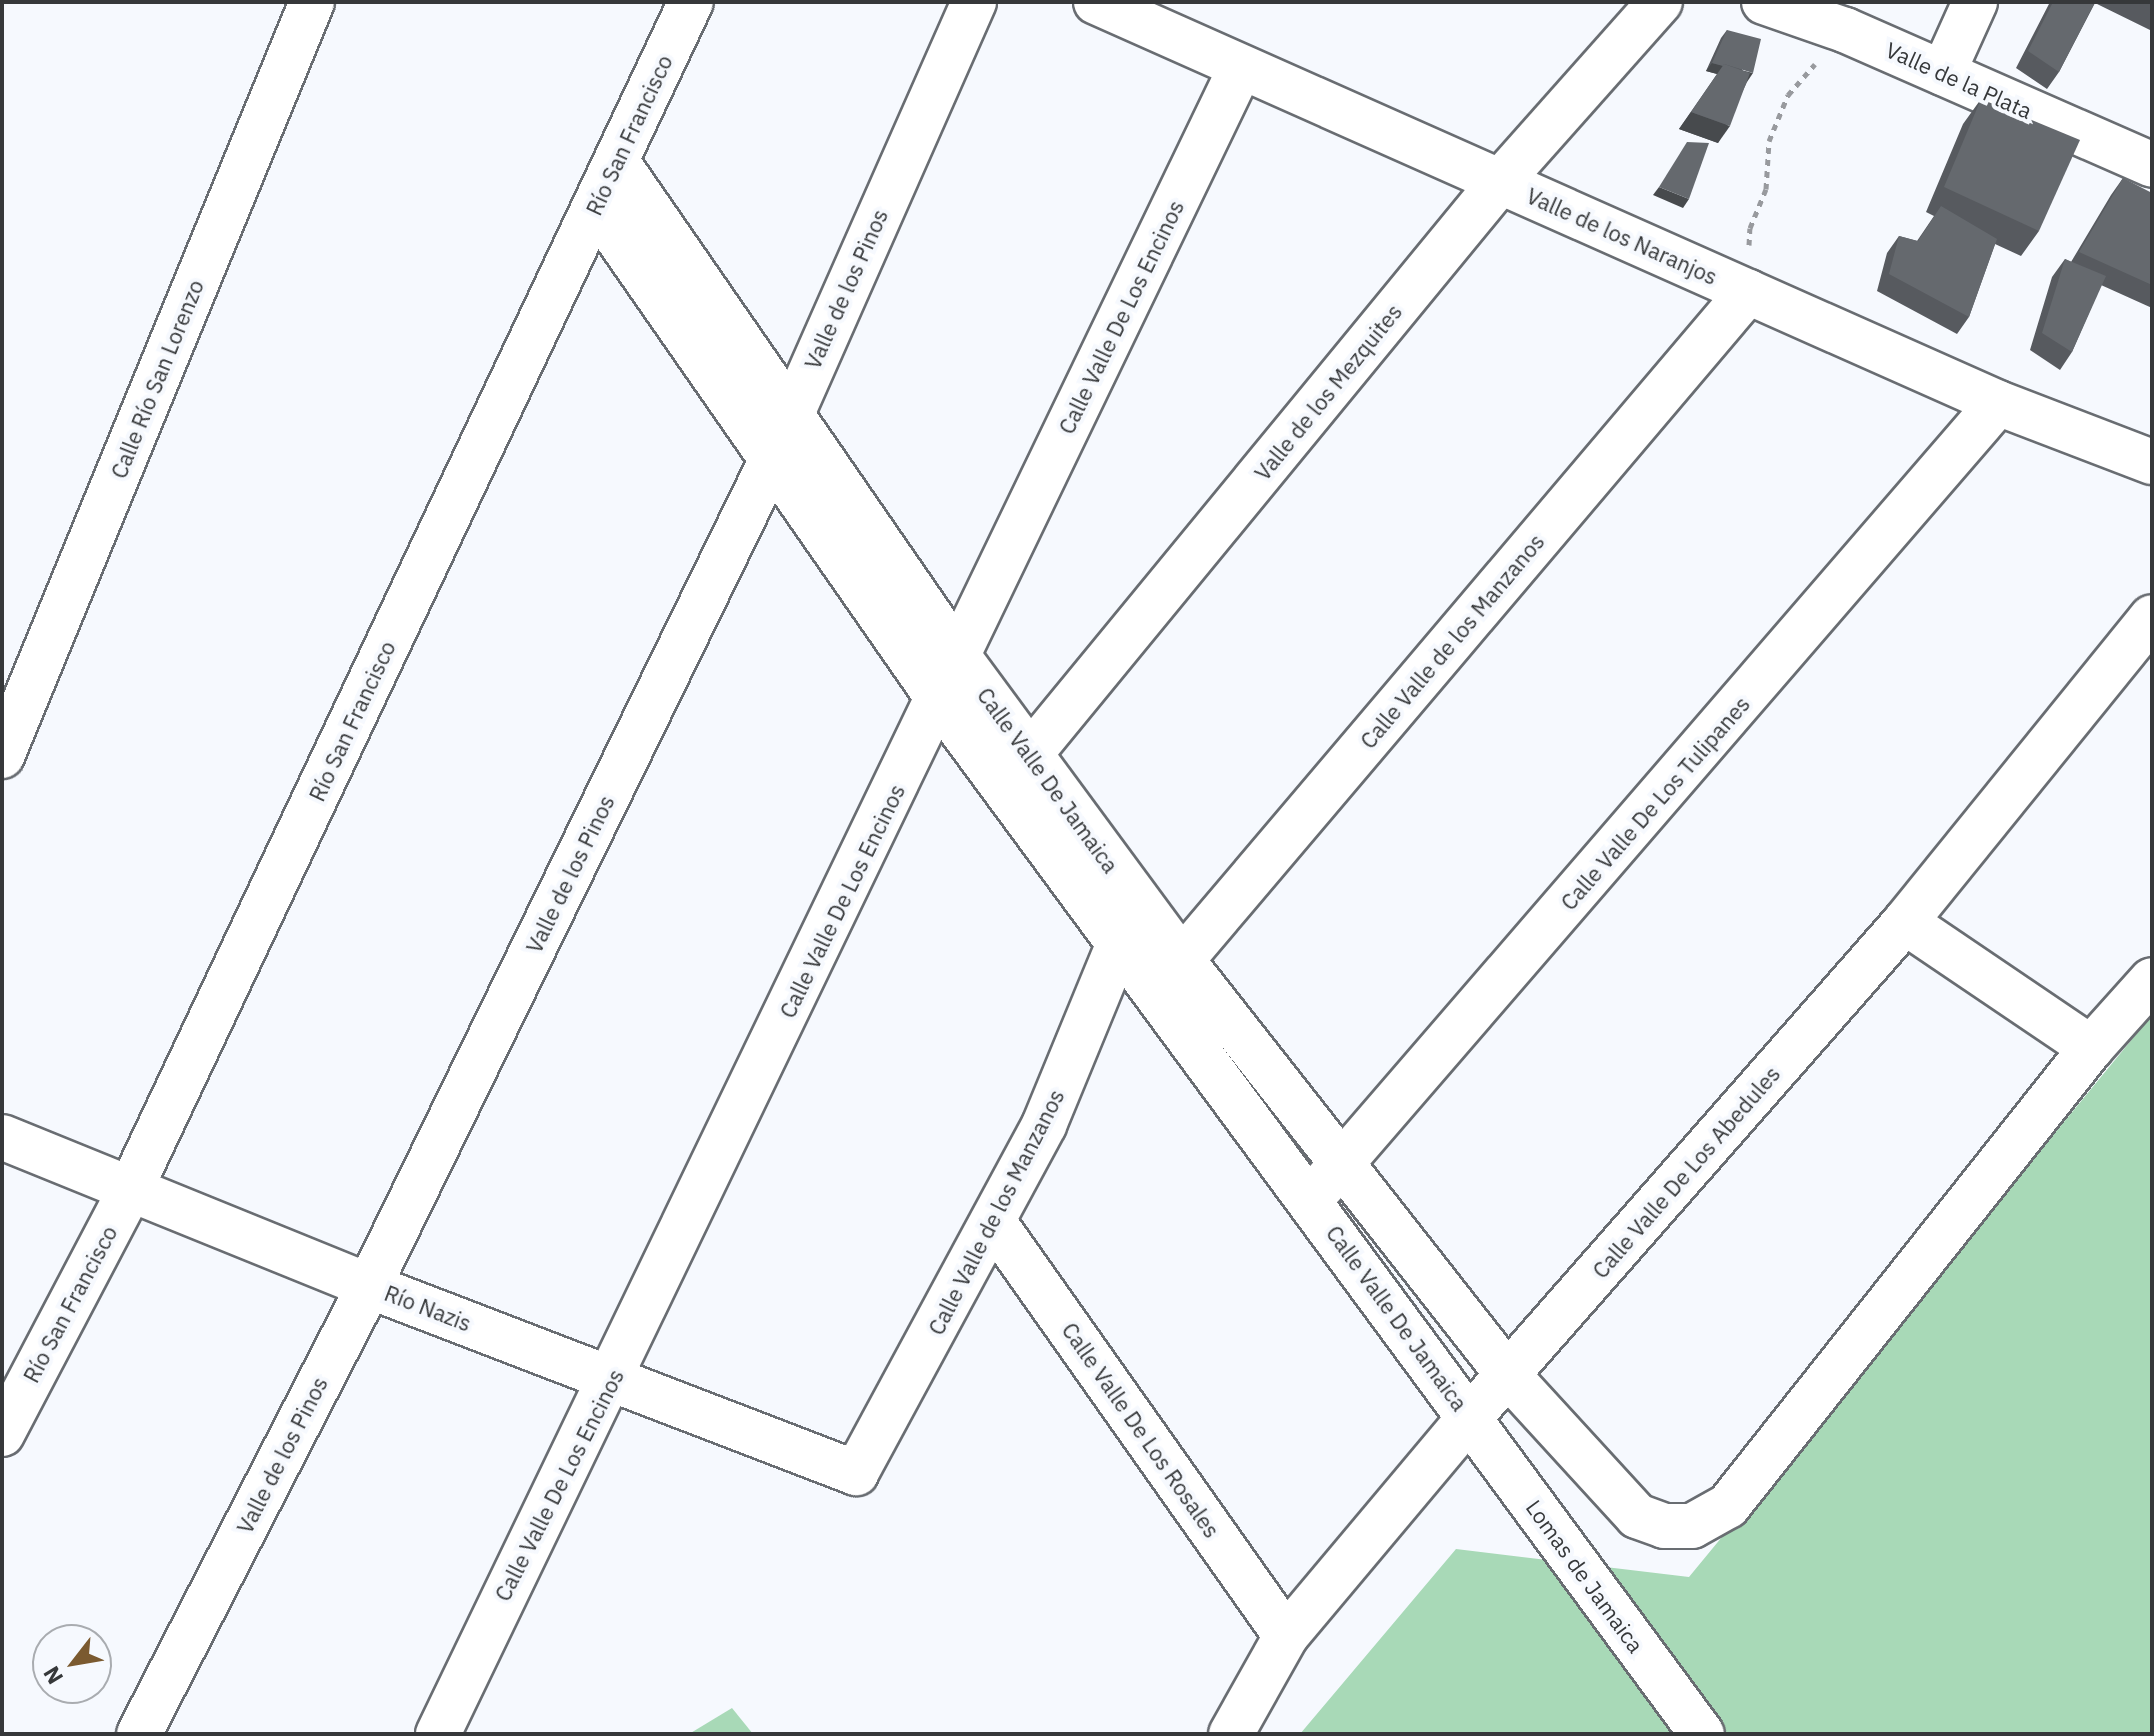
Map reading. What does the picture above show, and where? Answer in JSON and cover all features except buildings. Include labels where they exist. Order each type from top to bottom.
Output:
[{"type":"street","name":"Calle Río San Lorenzo","points":[[2,756],[312,2]]},
{"type":"street","name":"Río San Francisco","points":[[2,1434],[132,1186],[691,2]]},
{"type":"street","name":"Valle de los Pinos","points":[[139,1734],[369,1286],[771,461],[974,2]]},
{"type":"street","name":"Valle de los Naranjos","points":[[1096,2],[1998,403],[2152,462]]},
{"type":"street","name":"Valle de los Mezquites","points":[[1016,772],[1500,182],[1660,2]]},
{"type":"street","name":"Valle de la Plata","points":[[1764,2],[1845,30],[2152,165]]},
{"type":"street","points":[[1943,73],[1975,2]]},
{"type":"street","name":"Calle Valle De Los Encinos","points":[[438,1734],[576,1444],[612,1379],[1241,67]]},
{"type":"street","name":"Calle Valle De Jamaica","points":[[617,162],[958,656],[1016,772],[1119,943],[1169,975],[1342,1167],[1508,1375],[1637,1516],[1664,1526],[1692,1526],[1728,1506],[2091,1048],[2152,980]]},
{"type":"street","name":"Calle Valle De Jamaica","points":[[596,207],[939,700],[1016,772],[1169,975],[1309,1199],[1470,1417]]},
{"type":"street","name":"Calle Valle de los Manzanos","points":[[1169,975],[1748,292]]},
{"type":"street","name":"Calle Valle De Los Tulipanes","points":[[1309,1199],[1342,1167],[1998,403]]},
{"type":"street","name":"Calle Valle De Los Abedules","points":[[1231,1734],[1286,1636],[1470,1417],[1905,922],[2152,617]]},
{"type":"street","points":[[1905,922],[2091,1048]]},
{"type":"street","name":"Calle Valle de los Manzanos","points":[[856,1473],[995,1224],[1044,1125],[1119,943]]},
{"type":"street","name":"Río Nazis","points":[[2,1137],[132,1186],[369,1286],[856,1473]]},
{"type":"street","name":"Calle Valle De Los Rosales","points":[[995,1224],[1286,1636]]},
{"type":"street","name":"Lomas de Jamaica","points":[[1470,1417],[1702,1734]]},
{"type":"path","points":[[1748,292],[1750,228],[1766,189],[1769,141],[1788,95],[1845,30]]},
{"type":"green space","points":[[2152,1015],[2152,1734],[1300,1734],[1456,1549],[1689,1577]]},
{"type":"green space","points":[[732,1708],[753,1734],[689,1734]]}]
